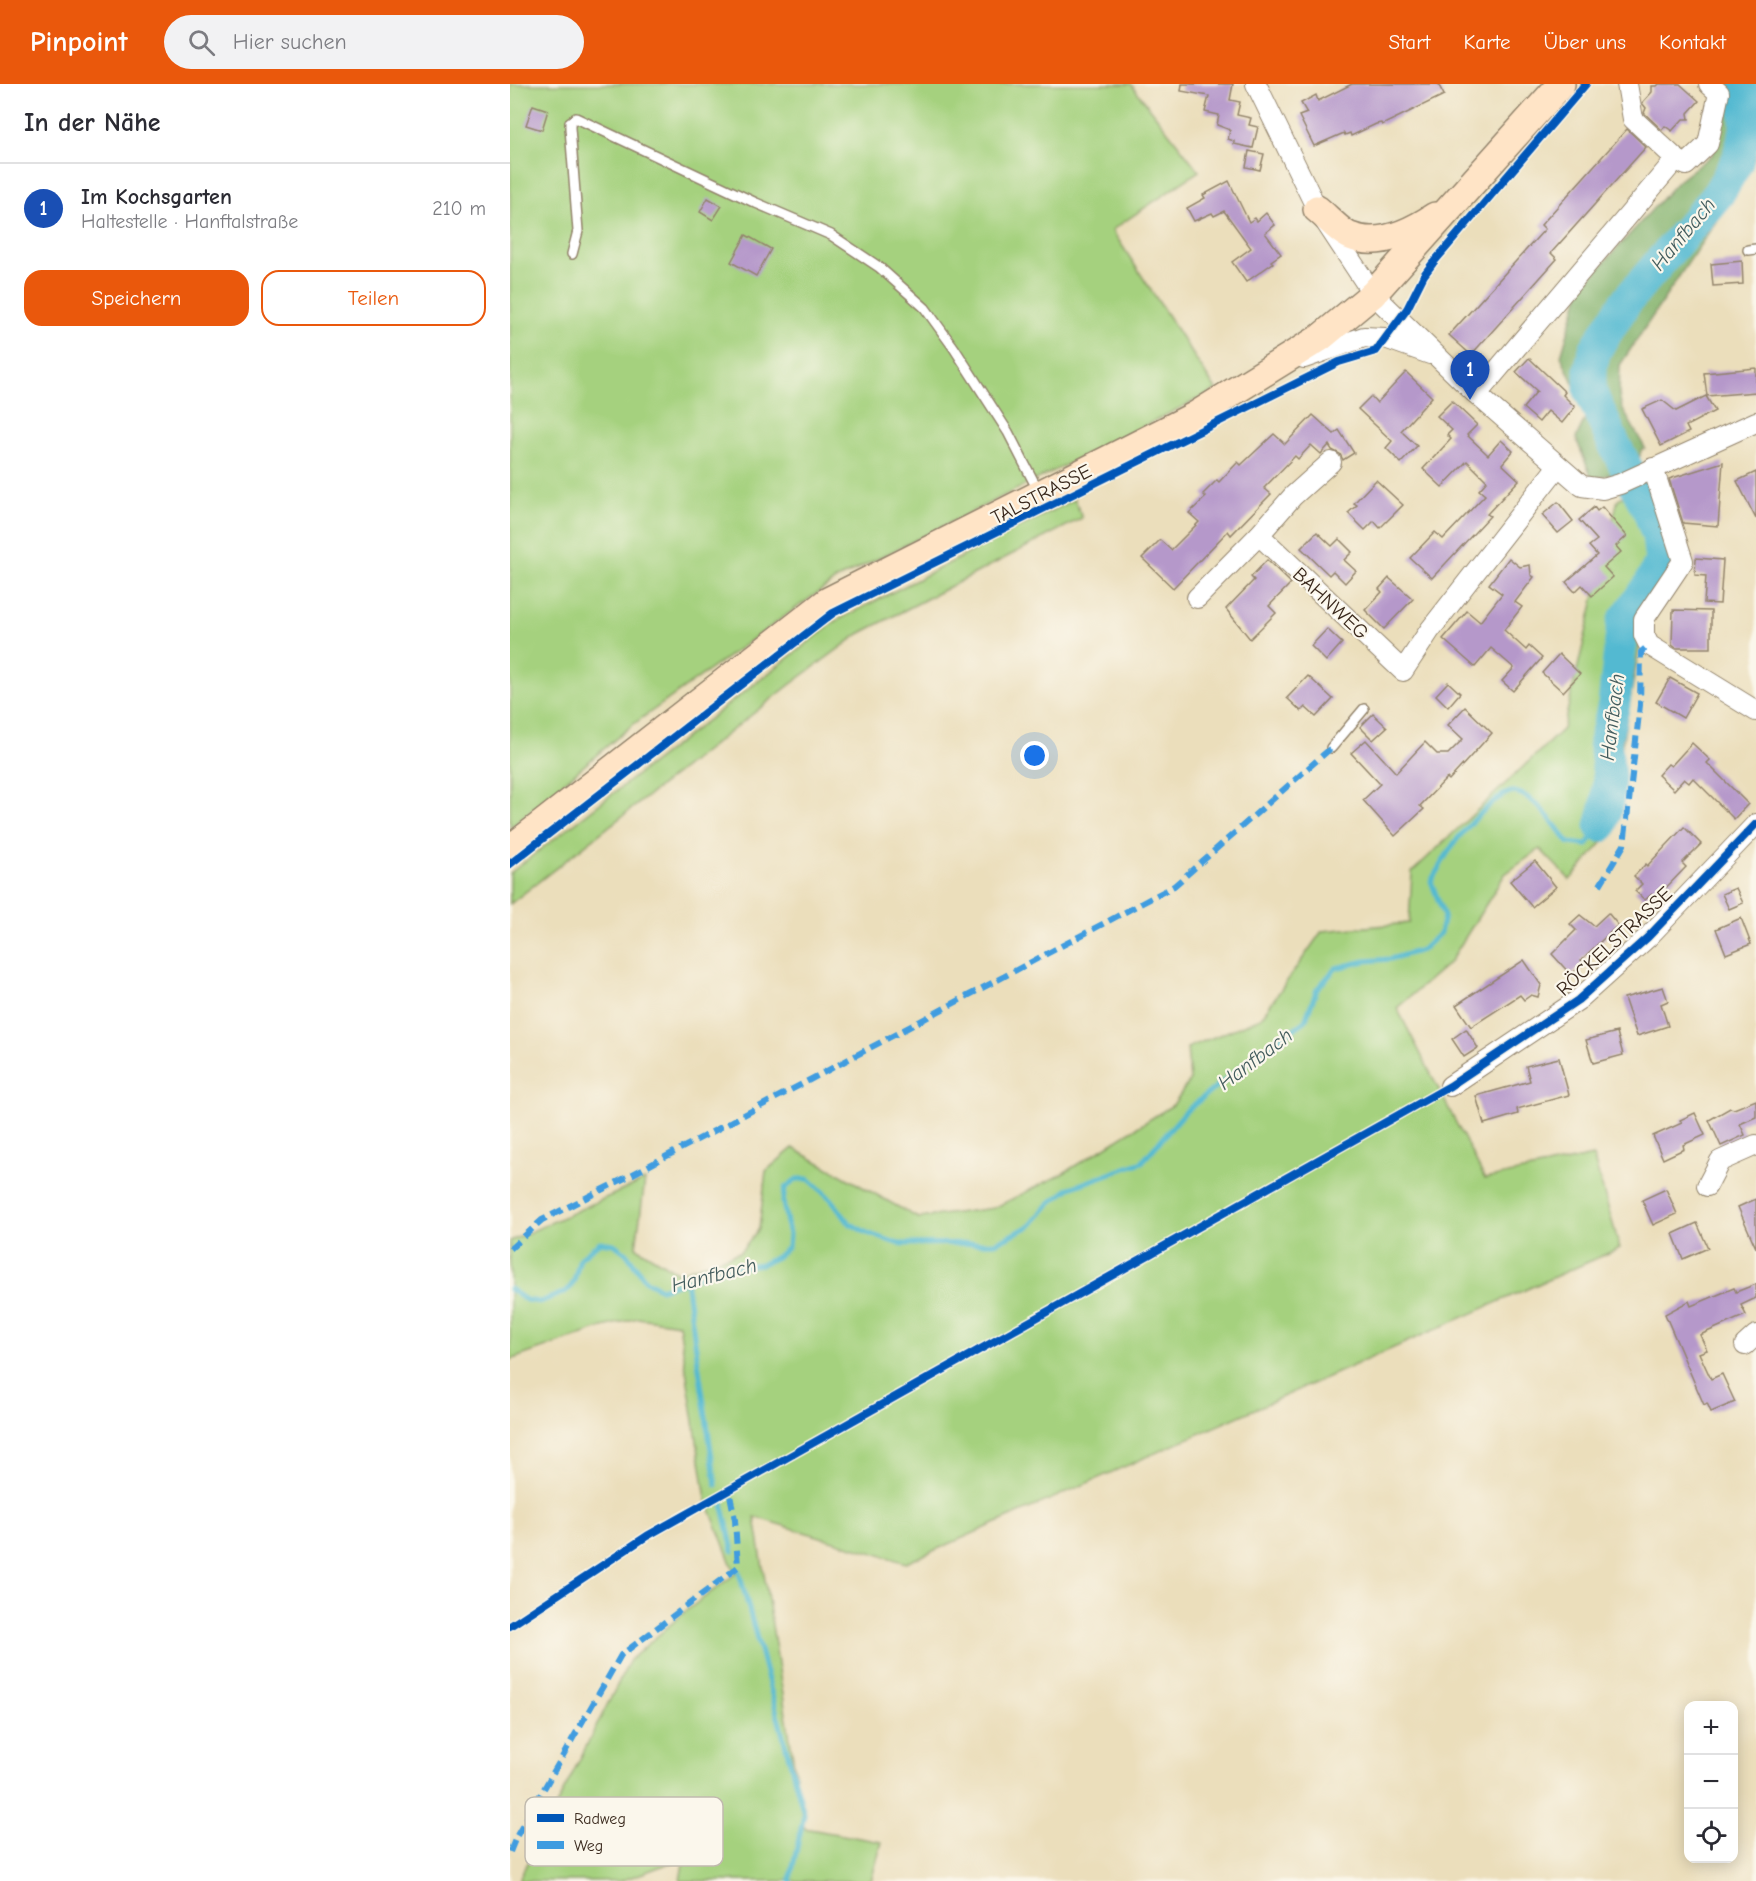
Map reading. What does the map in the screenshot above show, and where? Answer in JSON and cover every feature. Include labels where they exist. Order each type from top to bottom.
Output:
[{"type":"main road","points":[[1317,209],[1349,236],[1378,241],[1416,229],[1456,202],[1561,84]]},
{"type":"main road","name":"TALSTRASSE","points":[[510,849],[828,601],[1196,415],[1320,338],[1373,294],[1456,202]]},
{"type":"street","points":[[1256,84],[1317,209],[1373,294],[1477,394],[1582,486],[1603,489],[1620,484],[1756,422]]},
{"type":"street","points":[[1627,84],[1633,119],[1676,159],[1686,165],[1708,144],[1719,93],[1709,84]]},
{"type":"street","points":[[1477,394],[1676,159]]},
{"type":"street","points":[[1260,377],[1316,353],[1364,337],[1385,338],[1438,357]]},
{"type":"street","points":[[1197,598],[1259,535],[1293,496],[1331,462]]},
{"type":"street","name":"BAHNWEG","points":[[1259,535],[1403,671],[1430,630],[1558,466]]},
{"type":"street","points":[[1648,471],[1683,561],[1644,619],[1644,634],[1649,645],[1756,711]]},
{"type":"street","name":"RÖCKELSTRASSE","points":[[1450,1086],[1578,1000],[1648,937],[1756,824]]},
{"type":"street","points":[[1707,1186],[1720,1161],[1756,1145]]},
{"type":"lane","points":[[572,254],[578,231],[570,122],[576,118],[831,236],[879,267],[925,308],[954,348],[1008,432],[1041,494]]},
{"type":"lane","points":[[1331,748],[1364,709]]},
{"type":"green space","points":[[510,84],[1131,84],[1199,171],[1112,230],[1216,390],[837,579],[631,726],[510,828]]},
{"type":"green space","points":[[1718,84],[1756,84],[1756,156],[1744,179],[1620,365],[1619,395],[1622,408],[1645,448],[1641,450],[1638,464],[1592,479],[1576,438],[1587,414],[1561,356],[1581,288],[1678,181],[1713,154],[1729,94]]},
{"type":"green space","points":[[1643,486],[1669,547],[1646,610],[1621,750],[1614,829],[1570,880],[1540,849],[1505,874],[1450,962],[1397,1008],[1485,1179],[1593,1156],[1620,1248],[906,1563],[755,1517],[804,1828],[882,1842],[871,1881],[680,1881],[683,1866],[723,1866],[723,1797],[561,1797],[630,1660],[686,1611],[735,1574],[706,1499],[679,1324],[638,1318],[603,1327],[510,1360],[510,1241],[645,1180],[636,1247],[678,1273],[740,1252],[759,1229],[766,1171],[793,1148],[918,1218],[994,1208],[1062,1174],[1173,1105],[1190,1080],[1187,1048],[1261,1018],[1322,931],[1409,923],[1412,872],[1563,729],[1618,499]]},
{"type":"green space","points":[[1075,499],[1082,518],[859,634],[791,684],[510,904],[510,873],[836,621]]},
{"type":"green space","points":[[526,1866],[662,1866],[621,1881],[518,1881]]},
{"type":"building","points":[[1182,84],[1233,84],[1230,100],[1240,102],[1237,115],[1251,118],[1249,125],[1258,127],[1253,148],[1234,144],[1234,141],[1228,139],[1230,130],[1217,125],[1219,115],[1205,112],[1209,96],[1181,91]]},
{"type":"building","points":[[1352,84],[1438,84],[1444,95],[1382,125],[1381,123],[1376,124],[1351,136],[1350,133],[1345,135],[1344,133],[1314,146],[1299,116],[1307,113],[1301,103],[1316,95],[1318,101]]},
{"type":"building","points":[[1680,84],[1699,101],[1688,113],[1689,119],[1683,119],[1672,131],[1665,126],[1662,130],[1644,113],[1646,108],[1642,103],[1652,92],[1652,86]]},
{"type":"building","points":[[533,105],[548,110],[542,130],[526,125]]},
{"type":"building","points":[[1627,129],[1646,147],[1551,253],[1557,259],[1471,355],[1449,335],[1545,229],[1541,225]]},
{"type":"building","points":[[1249,151],[1264,154],[1260,170],[1246,167]]},
{"type":"building","points":[[1229,181],[1249,222],[1255,218],[1257,221],[1266,213],[1275,225],[1265,233],[1281,254],[1271,261],[1273,263],[1246,282],[1232,262],[1251,248],[1224,211],[1214,216],[1212,213],[1194,221],[1187,208],[1205,198],[1203,195]]},
{"type":"building","points":[[708,198],[722,206],[713,220],[700,212]]},
{"type":"building","points":[[746,235],[771,249],[756,276],[731,262]]},
{"type":"building","points":[[1742,261],[1743,284],[1713,286],[1711,264]]},
{"type":"building","points":[[1529,358],[1565,392],[1563,395],[1575,407],[1562,423],[1548,411],[1539,422],[1523,408],[1537,391],[1516,372]]},
{"type":"building","points":[[1756,368],[1756,392],[1707,396],[1704,373]]},
{"type":"building","points":[[1406,372],[1432,397],[1401,431],[1417,446],[1401,463],[1386,448],[1392,441],[1358,409],[1371,396],[1377,403]]},
{"type":"building","points":[[1706,396],[1715,411],[1686,426],[1689,432],[1661,446],[1642,409],[1662,400],[1676,411]]},
{"type":"building","points":[[1452,401],[1477,425],[1467,435],[1488,455],[1501,440],[1513,451],[1502,464],[1519,480],[1487,514],[1490,516],[1432,578],[1410,558],[1435,532],[1443,539],[1485,495],[1479,490],[1487,481],[1467,461],[1442,487],[1423,469],[1451,439],[1447,435],[1452,430],[1437,416]]},
{"type":"building","points":[[1313,415],[1334,434],[1339,430],[1354,453],[1343,460],[1340,454],[1332,450],[1329,445],[1321,454],[1311,445],[1298,459],[1295,456],[1264,488],[1271,494],[1231,535],[1228,531],[1173,588],[1142,558],[1160,540],[1171,550],[1199,522],[1189,513],[1206,497],[1203,494],[1217,480],[1219,482],[1238,462],[1241,465],[1274,434],[1285,444]]},
{"type":"building","points":[[1723,462],[1718,526],[1683,523],[1669,479]]},
{"type":"building","points":[[1756,472],[1756,519],[1737,481]]},
{"type":"building","points":[[1376,480],[1403,505],[1380,528],[1374,521],[1365,530],[1348,513],[1357,505],[1354,503]]},
{"type":"building","points":[[1558,502],[1573,521],[1558,533],[1542,515]]},
{"type":"building","points":[[1594,507],[1597,511],[1602,507],[1627,536],[1616,546],[1621,552],[1604,567],[1613,577],[1592,596],[1582,585],[1575,592],[1566,582],[1597,555],[1589,546],[1597,540],[1579,520]]},
{"type":"building","points":[[1317,532],[1332,546],[1339,539],[1352,552],[1344,560],[1356,571],[1345,583],[1333,571],[1329,575],[1301,548]]},
{"type":"building","points":[[1509,558],[1520,567],[1530,565],[1531,575],[1534,577],[1515,602],[1522,607],[1504,630],[1526,650],[1529,646],[1542,658],[1513,691],[1502,681],[1514,668],[1491,648],[1475,667],[1443,639],[1467,611],[1480,622],[1502,594],[1489,584]]},
{"type":"building","points":[[1696,558],[1723,560],[1720,604],[1704,603],[1706,576],[1695,575]]},
{"type":"building","points":[[1267,560],[1291,583],[1269,606],[1276,613],[1250,639],[1226,609],[1254,580],[1251,577]]},
{"type":"building","points":[[1389,578],[1413,599],[1384,629],[1365,610],[1382,592],[1379,589]]},
{"type":"building","points":[[1673,610],[1711,611],[1711,648],[1676,648],[1672,645]]},
{"type":"building","points":[[1327,629],[1342,643],[1326,661],[1311,646]]},
{"type":"building","points":[[1559,654],[1580,674],[1563,692],[1542,673]]},
{"type":"building","points":[[1308,676],[1333,699],[1316,717],[1305,707],[1301,711],[1287,698]]},
{"type":"building","points":[[1670,678],[1697,693],[1683,718],[1656,702]]},
{"type":"building","points":[[1448,682],[1460,693],[1448,707],[1436,695]]},
{"type":"building","points":[[1465,707],[1492,733],[1449,780],[1447,778],[1420,806],[1424,809],[1395,836],[1363,800],[1380,784],[1351,753],[1366,740],[1396,773],[1425,742],[1437,754],[1448,754],[1463,739],[1448,725]]},
{"type":"building","points":[[1373,714],[1387,727],[1373,740],[1360,727]]},
{"type":"building","points":[[1692,743],[1710,760],[1707,763],[1748,804],[1734,819],[1693,778],[1689,783],[1684,779],[1674,790],[1658,775],[1668,764],[1671,766]]},
{"type":"building","points":[[1684,827],[1701,844],[1682,863],[1686,867],[1656,898],[1652,894],[1645,900],[1635,891],[1642,884],[1634,876],[1646,864],[1647,866]]},
{"type":"building","points":[[1535,861],[1556,887],[1532,907],[1510,881]]},
{"type":"building","points":[[1736,888],[1743,903],[1729,909],[1722,894]]},
{"type":"building","points":[[1608,913],[1618,925],[1581,960],[1584,963],[1571,975],[1552,954],[1576,930],[1570,924],[1580,915],[1594,926]]},
{"type":"building","points":[[1741,918],[1751,944],[1726,954],[1716,929]]},
{"type":"building","points":[[1524,960],[1541,985],[1538,997],[1531,995],[1524,1000],[1520,995],[1471,1027],[1456,1005]]},
{"type":"building","points":[[1663,987],[1668,1001],[1661,1004],[1668,1026],[1637,1036],[1624,998]]},
{"type":"building","points":[[1466,1029],[1478,1048],[1464,1057],[1452,1039]]},
{"type":"building","points":[[1617,1032],[1623,1055],[1593,1063],[1586,1040]]},
{"type":"building","points":[[1559,1058],[1569,1095],[1517,1109],[1518,1114],[1484,1124],[1476,1096],[1530,1081],[1526,1066]]},
{"type":"building","points":[[1756,1100],[1756,1117],[1740,1124],[1745,1135],[1721,1146],[1709,1120],[1730,1108],[1734,1109]]},
{"type":"building","points":[[1695,1113],[1705,1135],[1683,1145],[1684,1149],[1663,1159],[1653,1136],[1682,1123],[1680,1120]]},
{"type":"building","points":[[1666,1189],[1677,1214],[1653,1225],[1642,1200]]},
{"type":"building","points":[[1756,1199],[1756,1248],[1738,1207]]},
{"type":"building","points":[[1697,1223],[1708,1248],[1683,1259],[1673,1234]]},
{"type":"building","points":[[1756,1284],[1756,1298],[1741,1305],[1746,1315],[1700,1335],[1707,1350],[1699,1353],[1711,1379],[1722,1374],[1735,1402],[1711,1412],[1707,1403],[1704,1405],[1665,1314],[1689,1301],[1691,1306],[1734,1288],[1736,1292]]},
{"type":"waterway","name":"Hanfbach","points":[[1601,826],[1607,804],[1609,776],[1605,741],[1614,704],[1623,622],[1650,584],[1661,562],[1658,536],[1649,511],[1614,444],[1590,391],[1590,370],[1595,350],[1625,303],[1718,194],[1737,162],[1746,130],[1746,84]]},
{"type":"waterway","name":"Hanfbach","points":[[510,1289],[526,1300],[540,1302],[563,1293],[574,1281],[580,1258],[600,1242],[614,1244],[626,1253],[646,1281],[661,1289],[725,1268],[762,1264],[777,1257],[788,1247],[789,1234],[783,1202],[785,1188],[797,1179],[809,1179],[832,1200],[849,1223],[867,1233],[899,1244],[995,1243],[1030,1226],[1050,1203],[1070,1188],[1142,1162],[1186,1111],[1245,1064],[1305,1021],[1317,989],[1336,968],[1365,961],[1390,959],[1422,950],[1440,933],[1444,916],[1431,881],[1459,837],[1485,809],[1502,796],[1515,792],[1530,799],[1545,813],[1569,843],[1587,845],[1601,826]]},
{"type":"waterway","points":[[686,1280],[716,1485]]},
{"type":"waterway","points":[[722,1502],[733,1551]]},
{"type":"waterway","points":[[739,1572],[804,1814],[790,1881]]},
{"type":"marked path","points":[[1600,885],[1624,845],[1640,705],[1641,652],[1649,645]]},
{"type":"marked path","points":[[510,1249],[542,1220],[633,1174],[1174,886],[1331,748]]},
{"type":"marked path","points":[[539,1797],[621,1655],[738,1567],[735,1520],[729,1490]]},
{"type":"marked path","points":[[510,1852],[525,1821]]},
{"type":"cycle path","points":[[510,864],[833,613],[1339,362],[1376,351],[1407,309],[1424,275],[1433,263],[1586,84]]},
{"type":"cycle path","points":[[510,1626],[647,1536],[1450,1086],[1578,1000],[1648,937],[1756,824]]},
{"type":"place","name":"Im Kochsgarten","points":[[1470,400]]}]
